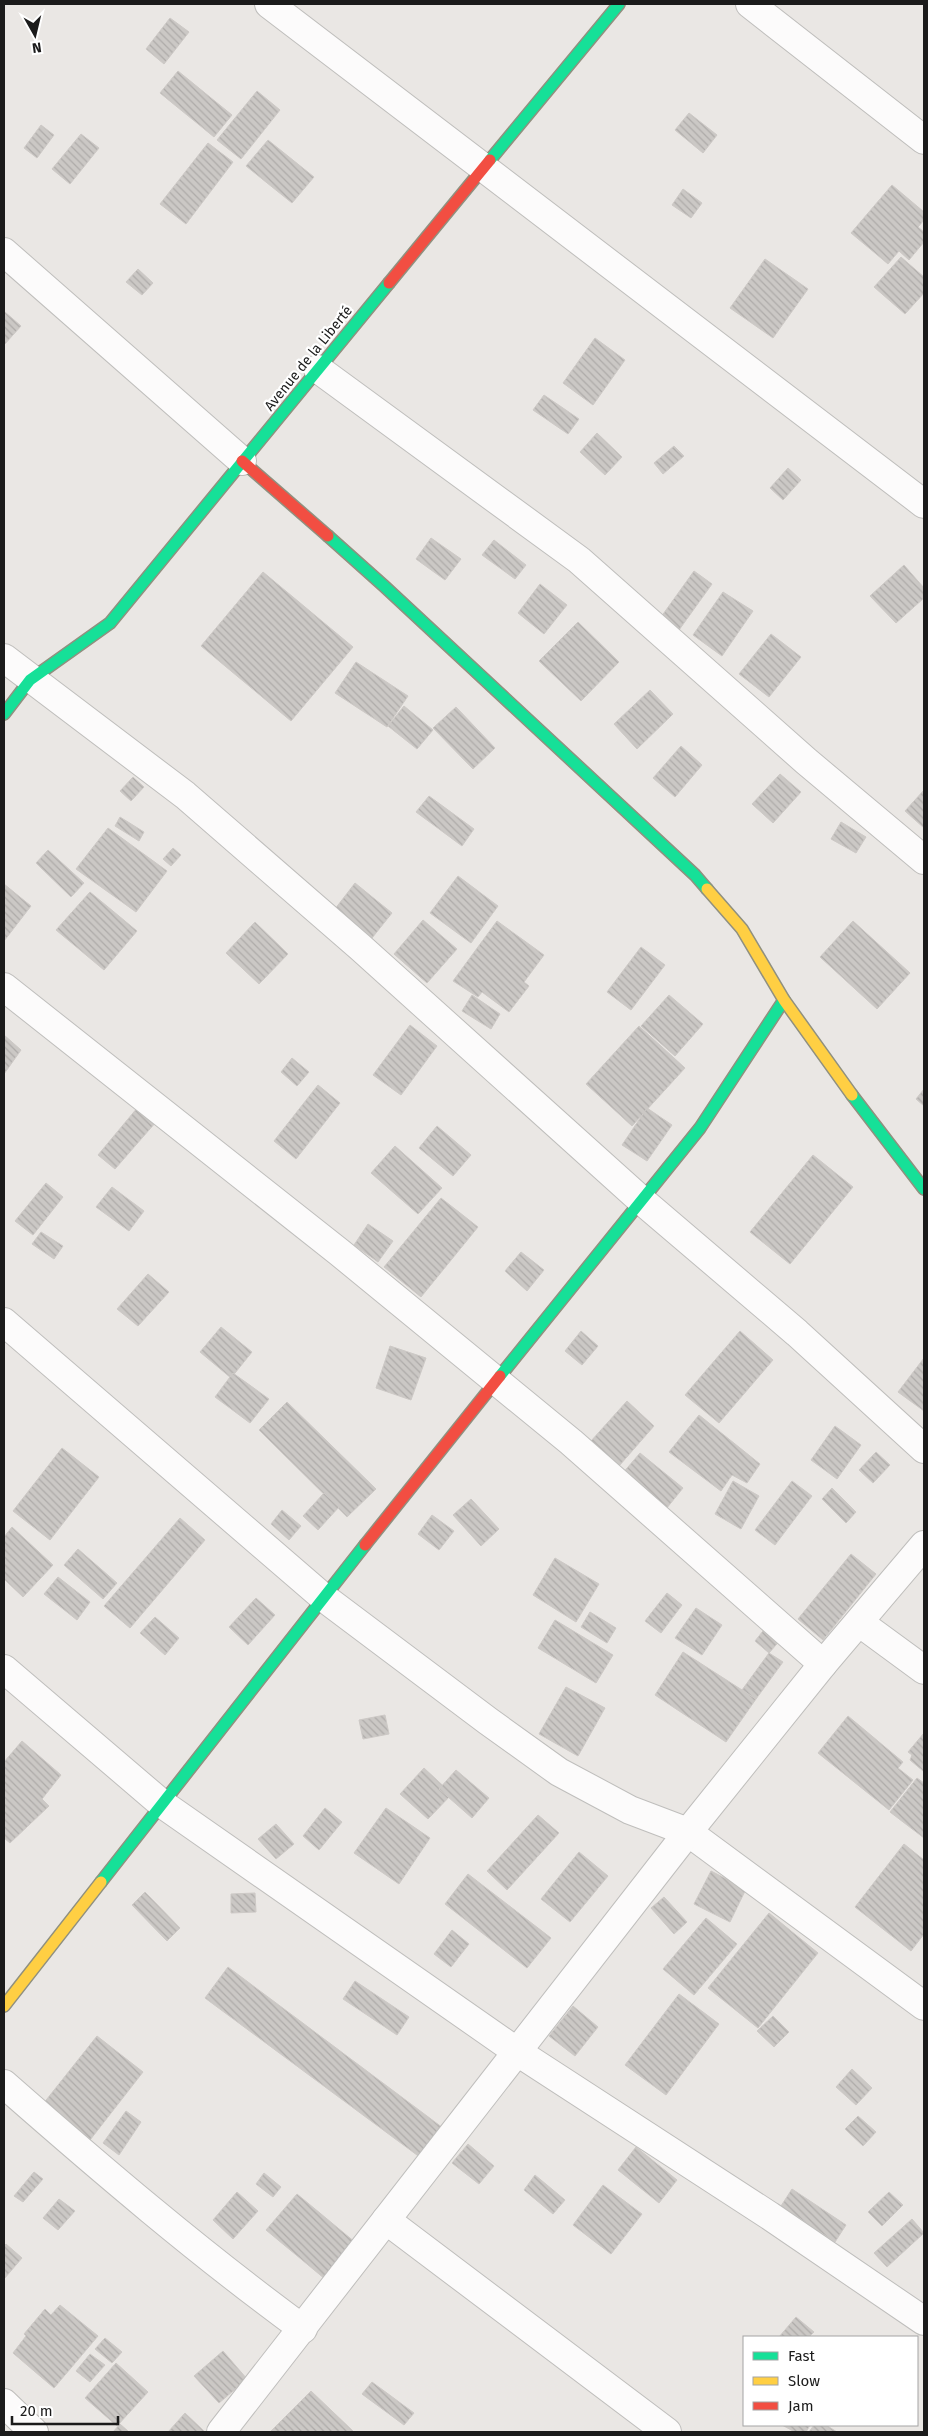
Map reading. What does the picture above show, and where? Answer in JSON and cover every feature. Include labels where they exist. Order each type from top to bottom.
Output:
[{"type":"street","points":[[269,4],[924,504]]},
{"type":"street","name":"Avenue de la Liberté","points":[[4,714],[30,680],[110,623],[619,4]]},
{"type":"street","points":[[750,4],[924,140]]},
{"type":"street","points":[[4,252],[384,586],[695,875],[742,929],[784,1000],[860,1106],[924,1189]]},
{"type":"street","points":[[318,369],[579,560],[806,761],[924,860]]},
{"type":"street","points":[[4,658],[30,680],[185,795],[367,954],[641,1200],[797,1333],[924,1449]]},
{"type":"street","points":[[4,987],[339,1252],[495,1382],[571,1442],[823,1664]]},
{"type":"street","points":[[4,2006],[323,1597],[700,1128],[784,1000]]},
{"type":"street","points":[[4,1322],[323,1597],[559,1772],[630,1810],[688,1832],[924,2006]]},
{"type":"street","points":[[221,2432],[688,1832],[823,1664],[924,1545]]},
{"type":"street","points":[[860,1622],[924,1670]]},
{"type":"street","points":[[4,1669],[161,1803],[516,2051],[770,2216],[924,2320]]},
{"type":"street","points":[[4,2084],[101,2169],[212,2261],[303,2329]]},
{"type":"street","points":[[386,2220],[667,2432]]},
{"type":"street","points":[[4,2403],[34,2432]]},
{"type":"building","points":[[170,18],[189,32],[164,64],[146,49]]},
{"type":"building","points":[[178,71],[232,115],[214,137],[160,93]]},
{"type":"building","points":[[257,91],[280,110],[241,159],[217,140]]},
{"type":"building","points":[[689,113],[717,135],[703,153],[675,130]]},
{"type":"building","points":[[41,125],[54,135],[37,158],[24,148]]},
{"type":"building","points":[[81,134],[99,148],[70,184],[52,169]]},
{"type":"building","points":[[268,140],[314,177],[292,203],[246,166]]},
{"type":"building","points":[[208,143],[233,162],[186,224],[160,204]]},
{"type":"building","points":[[892,185],[924,212],[924,220],[918,227],[924,232],[924,242],[909,260],[899,251],[888,264],[851,233]]},
{"type":"building","points":[[683,189],[702,203],[691,218],[672,205]]},
{"type":"building","points":[[901,257],[924,277],[924,293],[905,314],[874,287]]},
{"type":"building","points":[[765,259],[808,289],[773,338],[730,308]]},
{"type":"building","points":[[138,269],[153,283],[142,295],[126,282]]},
{"type":"building","points":[[4,313],[21,326],[4,345]]},
{"type":"building","points":[[595,338],[625,360],[593,405],[563,383]]},
{"type":"building","points":[[544,395],[579,419],[568,434],[533,410]]},
{"type":"building","points":[[597,433],[622,457],[605,475],[580,452]]},
{"type":"building","points":[[674,446],[684,456],[663,474],[654,463]]},
{"type":"building","points":[[788,468],[801,480],[783,500],[770,488]]},
{"type":"building","points":[[431,538],[461,559],[445,580],[416,559]]},
{"type":"building","points":[[494,540],[526,565],[515,579],[482,555]]},
{"type":"building","points":[[904,565],[924,588],[924,598],[896,623],[870,596]]},
{"type":"building","points":[[694,571],[712,584],[679,630],[661,617]]},
{"type":"building","points":[[263,572],[353,647],[291,721],[201,646]]},
{"type":"building","points":[[540,584],[567,605],[544,634],[518,613]]},
{"type":"building","points":[[723,592],[753,611],[722,656],[693,635]]},
{"type":"building","points":[[578,622],[619,662],[581,701],[539,661]]},
{"type":"building","points":[[771,634],[801,657],[769,697],[739,674]]},
{"type":"building","points":[[356,662],[408,696],[387,727],[335,693]]},
{"type":"building","points":[[650,690],[673,714],[637,749],[614,724]]},
{"type":"building","points":[[404,706],[433,730],[417,749],[388,726]]},
{"type":"building","points":[[456,707],[495,748],[473,769],[433,728]]},
{"type":"building","points":[[681,746],[702,765],[675,797],[653,778]]},
{"type":"building","points":[[780,774],[801,792],[773,823],[752,804]]},
{"type":"building","points":[[133,777],[144,787],[131,801],[120,791]]},
{"type":"building","points":[[924,790],[924,828],[905,811]]},
{"type":"building","points":[[429,796],[474,829],[462,846],[416,812]]},
{"type":"building","points":[[120,817],[144,832],[139,841],[115,826]]},
{"type":"building","points":[[841,822],[866,837],[856,853],[831,839]]},
{"type":"building","points":[[108,828],[167,871],[136,912],[76,869]]},
{"type":"building","points":[[173,848],[181,855],[171,866],[163,859]]},
{"type":"building","points":[[48,850],[84,883],[71,897],[36,863]]},
{"type":"building","points":[[458,876],[498,906],[471,943],[430,913]]},
{"type":"building","points":[[355,883],[392,913],[372,938],[335,909]]},
{"type":"building","points":[[4,884],[31,906],[4,941]]},
{"type":"building","points":[[90,892],[137,931],[104,970],[56,930]]},
{"type":"building","points":[[423,920],[457,949],[427,983],[394,954]]},
{"type":"building","points":[[497,921],[544,955],[524,982],[529,986],[509,1012],[482,992],[478,997],[453,981]]},
{"type":"building","points":[[853,921],[910,973],[877,1009],[820,957]]},
{"type":"building","points":[[255,922],[288,954],[259,984],[226,953]]},
{"type":"building","points":[[641,947],[665,965],[631,1010],[607,992]]},
{"type":"building","points":[[472,995],[500,1014],[491,1029],[462,1011]]},
{"type":"building","points":[[669,995],[703,1024],[675,1056],[641,1026]]},
{"type":"building","points":[[410,1025],[437,1046],[401,1095],[373,1075]]},
{"type":"building","points":[[639,1026],[685,1068],[632,1126],[586,1084]]},
{"type":"building","points":[[4,1035],[21,1050],[4,1074]]},
{"type":"building","points":[[292,1058],[309,1072],[297,1086],[281,1072]]},
{"type":"building","points":[[318,1085],[340,1103],[296,1159],[274,1141]]},
{"type":"building","points":[[924,1089],[924,1106],[916,1099]]},
{"type":"building","points":[[138,1107],[156,1122],[115,1169],[98,1155]]},
{"type":"building","points":[[647,1108],[672,1125],[647,1161],[622,1145]]},
{"type":"building","points":[[437,1126],[471,1155],[453,1176],[419,1148]]},
{"type":"building","points":[[395,1146],[442,1188],[418,1214],[371,1173]]},
{"type":"building","points":[[813,1155],[853,1187],[790,1264],[750,1232]]},
{"type":"building","points":[[46,1183],[63,1197],[33,1235],[15,1221]]},
{"type":"building","points":[[112,1187],[144,1211],[129,1231],[96,1207]]},
{"type":"building","points":[[441,1198],[478,1227],[421,1297],[384,1267]]},
{"type":"building","points":[[368,1224],[393,1241],[378,1262],[354,1245]]},
{"type":"building","points":[[41,1232],[63,1246],[54,1259],[32,1244]]},
{"type":"building","points":[[521,1252],[544,1270],[527,1291],[505,1271]]},
{"type":"building","points":[[148,1274],[169,1292],[138,1326],[117,1309]]},
{"type":"building","points":[[221,1327],[252,1352],[231,1378],[200,1352]]},
{"type":"building","points":[[581,1331],[598,1346],[582,1365],[565,1351]]},
{"type":"building","points":[[740,1331],[773,1360],[719,1423],[685,1395]]},
{"type":"building","points":[[390,1346],[426,1358],[411,1400],[376,1388]]},
{"type":"building","points":[[924,1358],[924,1411],[898,1392]]},
{"type":"building","points":[[233,1373],[269,1399],[250,1423],[215,1397]]},
{"type":"building","points":[[627,1401],[654,1426],[619,1466],[591,1441]]},
{"type":"building","points":[[287,1402],[376,1489],[347,1517],[259,1430]]},
{"type":"building","points":[[699,1415],[760,1464],[747,1483],[732,1475],[721,1491],[669,1452]]},
{"type":"building","points":[[835,1426],[861,1445],[837,1479],[811,1460]]},
{"type":"building","points":[[62,1448],[99,1477],[50,1540],[13,1511]]},
{"type":"building","points":[[876,1452],[890,1465],[873,1483],[859,1470]]},
{"type":"building","points":[[640,1453],[683,1488],[666,1509],[622,1474]]},
{"type":"building","points":[[733,1481],[759,1496],[741,1529],[715,1514]]},
{"type":"building","points":[[792,1481],[812,1496],[775,1545],[755,1530]]},
{"type":"building","points":[[832,1488],[856,1512],[846,1523],[822,1499]]},
{"type":"building","points":[[324,1493],[339,1507],[318,1530],[303,1516]]},
{"type":"building","points":[[471,1499],[499,1529],[481,1546],[453,1515]]},
{"type":"building","points":[[282,1510],[301,1526],[289,1540],[271,1524]]},
{"type":"building","points":[[432,1515],[454,1531],[439,1550],[418,1534]]},
{"type":"building","points":[[180,1518],[205,1540],[130,1628],[104,1606]]},
{"type":"building","points":[[12,1527],[53,1565],[23,1597],[4,1579],[4,1537]]},
{"type":"building","points":[[78,1549],[117,1583],[103,1599],[64,1565]]},
{"type":"building","points":[[851,1554],[876,1574],[823,1640],[798,1619]]},
{"type":"building","points":[[555,1558],[599,1584],[576,1622],[533,1595]]},
{"type":"building","points":[[58,1577],[90,1602],[77,1620],[44,1594]]},
{"type":"building","points":[[667,1593],[682,1605],[661,1633],[645,1621]]},
{"type":"building","points":[[256,1598],[275,1615],[248,1645],[229,1627]]},
{"type":"building","points":[[696,1608],[722,1625],[702,1655],[675,1638]]},
{"type":"building","points":[[590,1612],[616,1628],[607,1643],[581,1627]]},
{"type":"building","points":[[155,1617],[179,1638],[165,1655],[140,1633]]},
{"type":"building","points":[[555,1620],[613,1655],[596,1683],[538,1648]]},
{"type":"building","points":[[767,1626],[782,1638],[769,1653],[755,1641]]},
{"type":"building","points":[[683,1652],[756,1699],[726,1742],[655,1695]]},
{"type":"building","points":[[769,1653],[783,1662],[756,1699],[742,1690]]},
{"type":"building","points":[[566,1687],[605,1708],[578,1756],[539,1734]]},
{"type":"building","points":[[385,1715],[389,1734],[363,1739],[359,1720]]},
{"type":"building","points":[[848,1716],[903,1762],[898,1768],[913,1780],[889,1810],[818,1753]]},
{"type":"building","points":[[924,1733],[923,1771],[910,1760],[912,1755],[908,1752]]},
{"type":"building","points":[[22,1741],[61,1775],[42,1799],[49,1806],[10,1843],[4,1838],[4,1762]]},
{"type":"building","points":[[424,1768],[452,1794],[428,1819],[400,1794]]},
{"type":"building","points":[[456,1770],[489,1798],[472,1818],[439,1789]]},
{"type":"building","points":[[917,1778],[924,1783],[924,1838],[890,1812]]},
{"type":"building","points":[[325,1808],[342,1822],[319,1850],[303,1836]]},
{"type":"building","points":[[386,1808],[430,1838],[399,1884],[354,1853]]},
{"type":"building","points":[[538,1815],[559,1833],[507,1890],[487,1871]]},
{"type":"building","points":[[276,1824],[294,1844],[276,1859],[258,1839]]},
{"type":"building","points":[[904,1844],[924,1860],[924,1934],[911,1951],[855,1907]]},
{"type":"building","points":[[579,1852],[608,1876],[570,1922],[541,1899]]},
{"type":"building","points":[[711,1871],[746,1889],[730,1922],[694,1904]]},
{"type":"building","points":[[468,1874],[551,1938],[527,1968],[445,1904]]},
{"type":"building","points":[[145,1892],[180,1928],[167,1941],[132,1905]]},
{"type":"building","points":[[255,1893],[256,1912],[231,1913],[231,1894]]},
{"type":"building","points":[[664,1897],[687,1922],[674,1934],[651,1908]]},
{"type":"building","points":[[769,1913],[818,1953],[758,2028],[708,1988]]},
{"type":"building","points":[[706,1918],[737,1944],[694,1995],[663,1969]]},
{"type":"building","points":[[452,1930],[469,1944],[451,1967],[434,1954]]},
{"type":"building","points":[[228,1967],[443,2128],[421,2158],[205,1998]]},
{"type":"building","points":[[355,1981],[409,2017],[397,2035],[343,1999]]},
{"type":"building","points":[[679,1994],[719,2024],[666,2095],[625,2065]]},
{"type":"building","points":[[573,2006],[598,2027],[575,2056],[549,2036]]},
{"type":"building","points":[[773,2016],[789,2032],[774,2047],[757,2031]]},
{"type":"building","points":[[97,2036],[143,2072],[90,2140],[43,2104]]},
{"type":"building","points":[[852,2069],[872,2088],[856,2105],[836,2087]]},
{"type":"building","points":[[126,2111],[141,2122],[119,2155],[103,2143]]},
{"type":"building","points":[[858,2116],[876,2132],[863,2146],[845,2129]]},
{"type":"building","points":[[468,2144],[494,2166],[479,2184],[452,2163]]},
{"type":"building","points":[[636,2147],[677,2180],[659,2203],[618,2170]]},
{"type":"building","points":[[34,2172],[43,2179],[23,2202],[14,2196]]},
{"type":"building","points":[[264,2173],[281,2187],[273,2197],[256,2184]]},
{"type":"building","points":[[535,2175],[565,2200],[553,2214],[524,2190]]},
{"type":"building","points":[[603,2185],[642,2214],[611,2254],[573,2225]]},
{"type":"building","points":[[792,2189],[846,2225],[835,2242],[781,2206]]},
{"type":"building","points":[[237,2192],[258,2211],[233,2239],[213,2220]]},
{"type":"building","points":[[889,2192],[903,2205],[882,2226],[868,2212]]},
{"type":"building","points":[[297,2194],[356,2243],[325,2279],[266,2230]]},
{"type":"building","points":[[59,2199],[75,2211],[58,2230],[43,2218]]},
{"type":"building","points":[[912,2219],[924,2233],[887,2267],[874,2253]]},
{"type":"building","points":[[6,2244],[22,2258],[4,2279],[4,2246]]},
{"type":"building","points":[[60,2305],[98,2336],[54,2388],[13,2353],[26,2336],[24,2334],[45,2309],[51,2315]]},
{"type":"building","points":[[796,2317],[814,2332],[810,2336],[780,2336]]},
{"type":"building","points":[[105,2338],[122,2352],[112,2363],[95,2349]]},
{"type":"building","points":[[223,2351],[247,2379],[219,2403],[194,2376]]},
{"type":"building","points":[[90,2354],[105,2365],[90,2382],[76,2371]]},
{"type":"building","points":[[116,2363],[148,2392],[117,2426],[85,2398]]},
{"type":"building","points":[[372,2382],[414,2413],[404,2425],[362,2394]]},
{"type":"building","points":[[311,2391],[354,2432],[270,2432]]},
{"type":"building","points":[[185,2413],[205,2432],[168,2432]]},
{"type":"building","points":[[120,2424],[129,2432],[113,2432]]},
{"type":"building","points":[[784,2426],[809,2426],[806,2432],[795,2432]]},
{"type":"building","points":[[813,2426],[828,2426],[837,2432],[809,2432]]},
{"type":"traffic: fast","points":[[490,160],[619,4]]},
{"type":"traffic: fast","points":[[4,714],[30,680],[110,623],[389,283]]},
{"type":"traffic: fast","points":[[328,536],[695,875],[707,889]]},
{"type":"traffic: fast","points":[[500,1376],[700,1128],[784,1000]]},
{"type":"traffic: fast","points":[[852,1095],[924,1189]]},
{"type":"traffic: fast","points":[[101,1882],[365,1545]]},
{"type":"traffic: slow","points":[[707,889],[742,929],[784,1000],[852,1095]]},
{"type":"traffic: slow","points":[[4,2006],[101,1882]]},
{"type":"traffic: jam","points":[[389,283],[490,160]]},
{"type":"traffic: jam","points":[[242,461],[328,536]]},
{"type":"traffic: jam","points":[[365,1545],[500,1376]]}]
